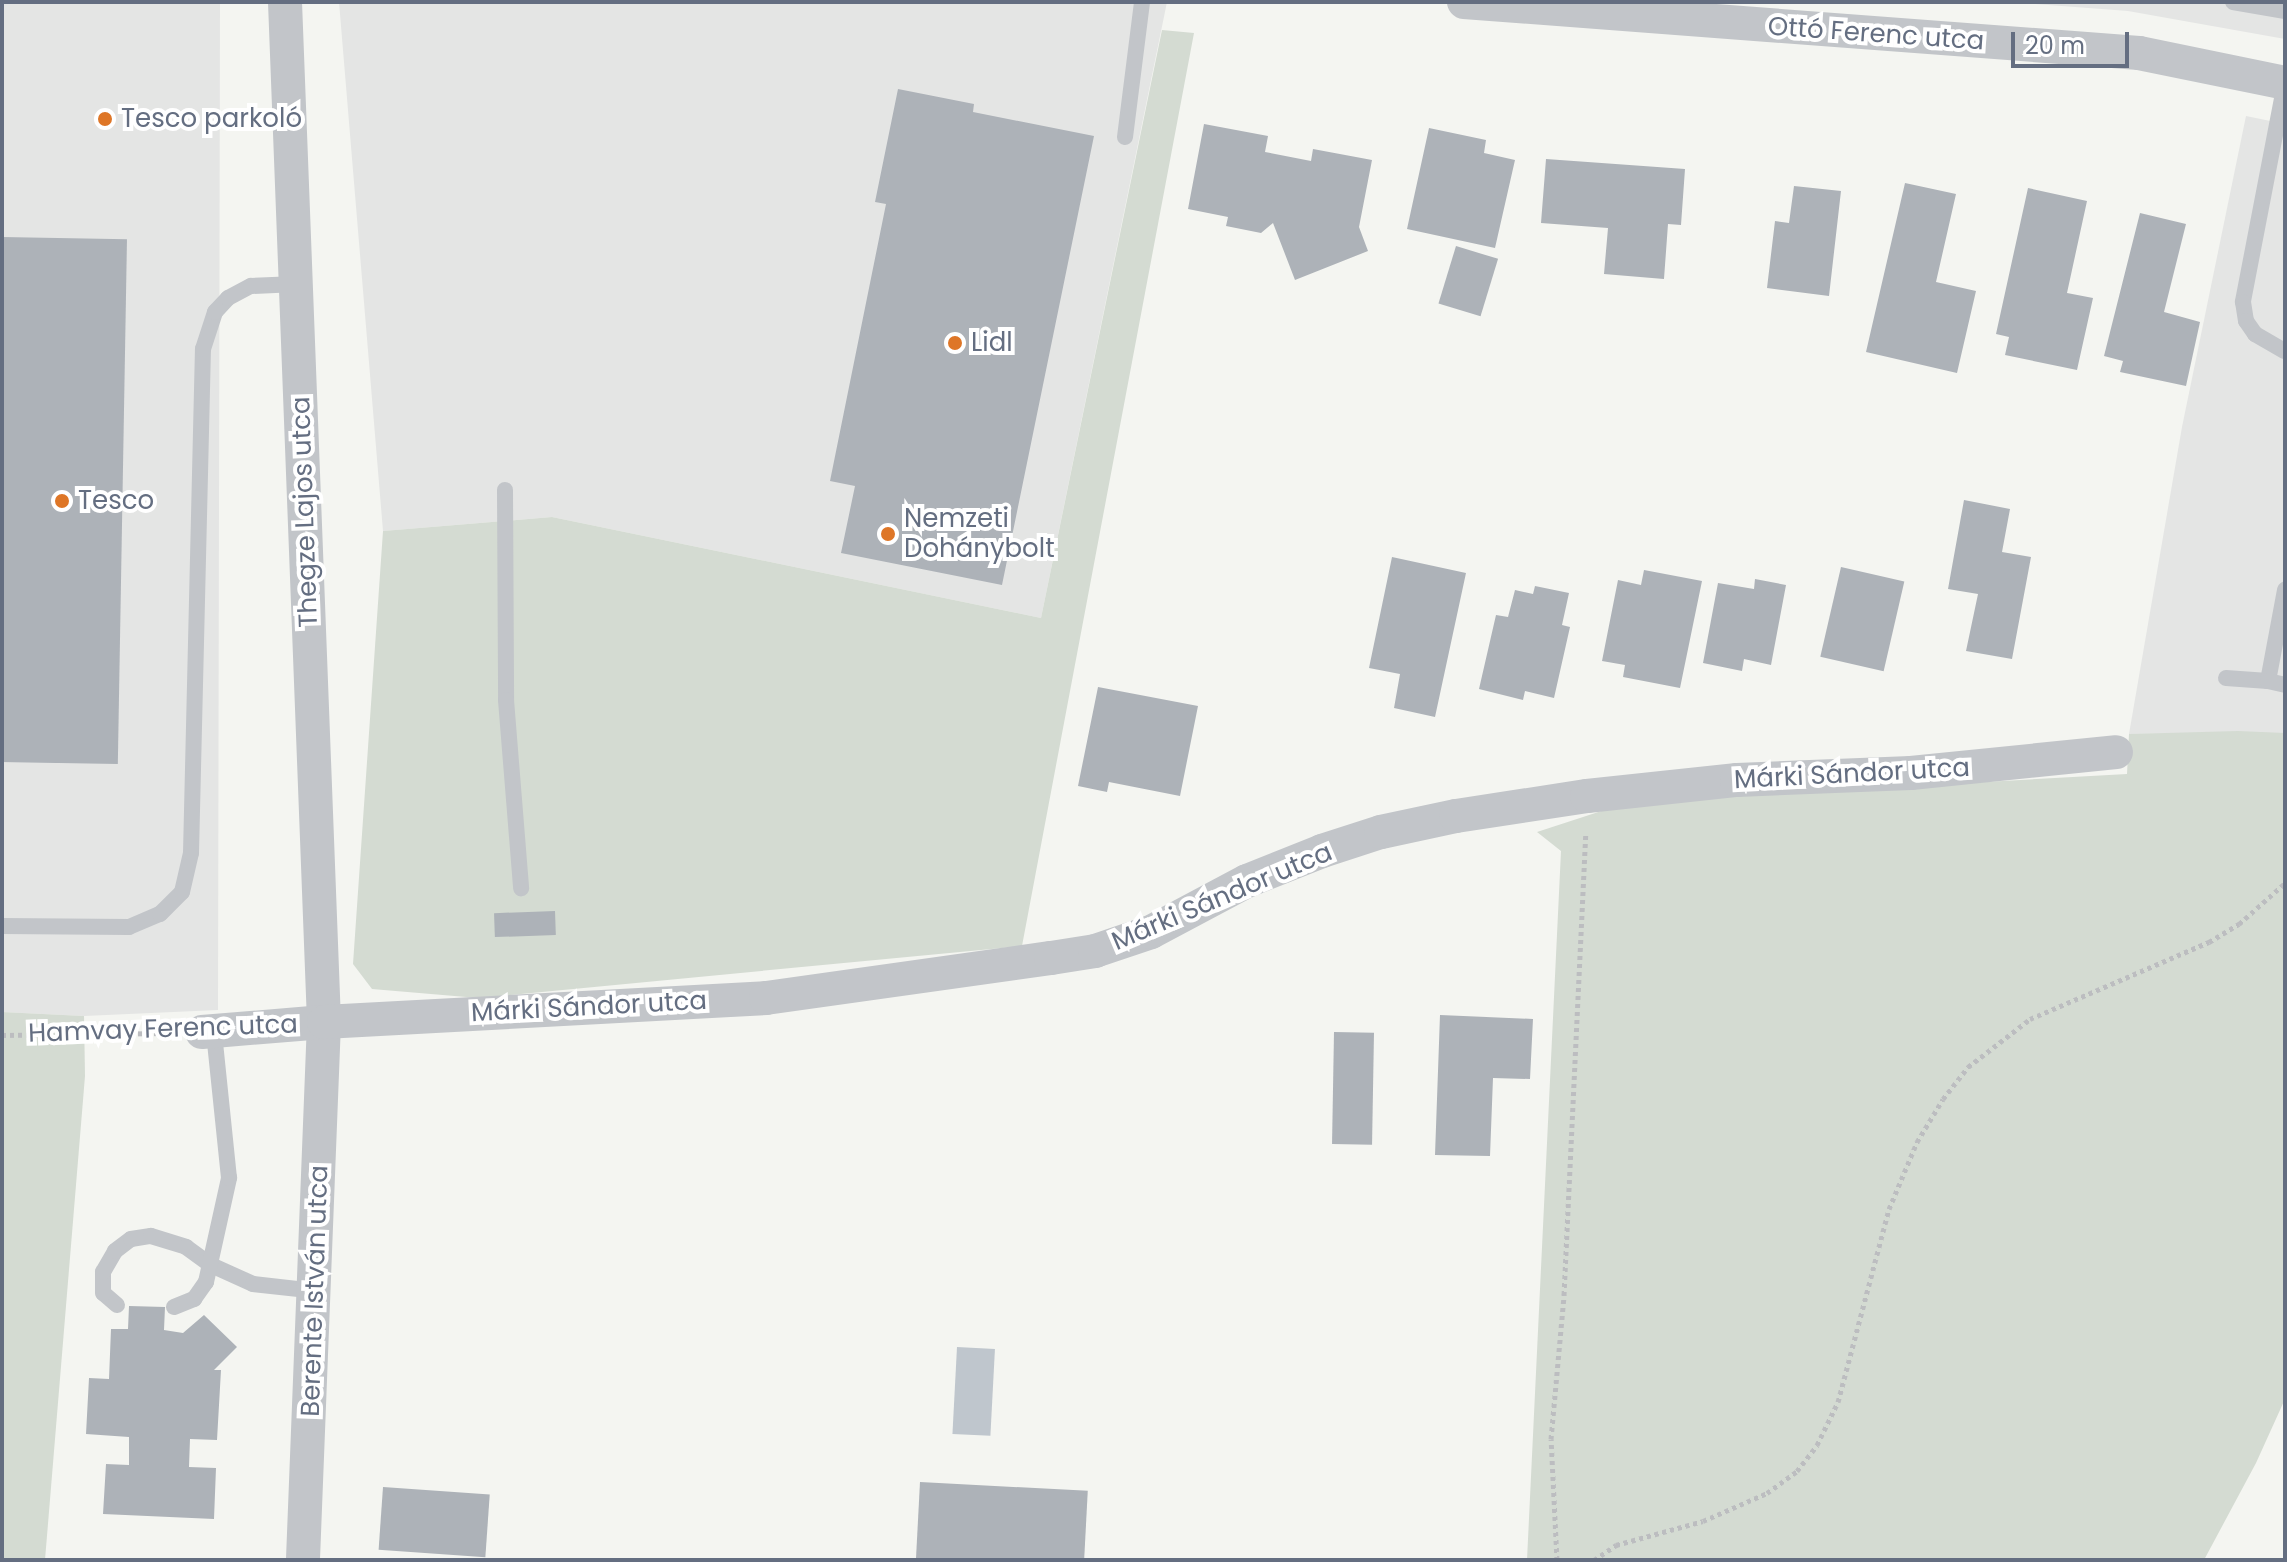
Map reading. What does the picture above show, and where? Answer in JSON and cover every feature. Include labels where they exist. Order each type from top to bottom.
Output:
[{"type":"street","name":"Thegze Lajos utca","points":[[285,2],[324,1022]]},
{"type":"street","name":"Ottó Ferenc utca","points":[[1464,2],[2139,53],[2285,83]]},
{"type":"street","name":"Márki Sándor utca","points":[[324,1022],[766,998],[1095,951],[1151,932],[1247,881],[1381,832],[1456,816],[1587,796],[1737,780],[1911,773],[2116,752]]},
{"type":"street","name":"Hamvay Ferenc utca","points":[[208,1032],[324,1022]]},
{"type":"street","name":"Berente István utca","points":[[303,1560],[317,1291],[324,1022]]},
{"type":"lane","points":[[1125,137],[1142,2]]},
{"type":"lane","points":[[2233,2],[2285,11]]},
{"type":"lane","points":[[2285,83],[2243,302],[2246,321],[2255,334],[2285,351]]},
{"type":"lane","points":[[2,926],[129,927],[160,914],[182,892],[191,853],[203,349],[215,312],[228,298],[251,286],[297,284]]},
{"type":"lane","points":[[505,490],[506,700],[521,888]]},
{"type":"lane","points":[[2268,681],[2285,590]]},
{"type":"lane","points":[[2226,678],[2285,685]]},
{"type":"lane","points":[[174,1307],[194,1299],[206,1282],[229,1178],[208,1032]]},
{"type":"lane","points":[[117,1305],[103,1293],[103,1272],[115,1251],[131,1239],[151,1236],[166,1239],[211,1265],[253,1284],[317,1291]]},
{"type":"path","points":[[1557,1560],[1551,1439],[1564,1295],[1587,796]]},
{"type":"path","points":[[1594,1560],[1616,1545],[1740,1506],[1767,1493],[1797,1471],[1817,1445],[1838,1402],[1889,1209],[1917,1142],[1943,1099],[1968,1067],[2030,1019],[2209,942],[2239,924],[2285,883]]},
{"type":"path","name":"Hamvay Ferenc utca","points":[[2,1035],[208,1032]]},
{"type":"shaded area","points":[[2,2],[220,2],[218,1010],[84,1016],[2,1012]]},
{"type":"shaded area","points":[[339,2],[1167,2],[1041,618],[552,517],[383,531]]},
{"type":"shaded area","points":[[2010,2],[2285,2],[2285,39],[2128,11]]},
{"type":"shaded area","points":[[1162,30],[1194,33],[1022,946],[478,998],[372,989],[353,964],[383,531],[552,517],[1041,618]]},
{"type":"shaded area","points":[[2246,116],[2285,124],[2285,733],[2129,734],[2182,427]]},
{"type":"shaded area","points":[[2285,733],[2285,1399],[2256,1463],[2204,1560],[1527,1560],[1561,851],[1537,832],[1629,802],[2127,774],[2129,734]]},
{"type":"shaded area","points":[[2,1012],[84,1016],[85,1076],[45,1560],[2,1560]]},
{"type":"shaded area","points":[[957,1347],[995,1349],[990,1436],[952,1434]]},
{"type":"building","name":"Lidl","points":[[898,89],[974,104],[973,112],[1094,136],[1002,585],[841,553],[855,486],[830,481],[886,204],[875,202]]},
{"type":"building","points":[[1204,124],[1268,136],[1265,152],[1311,161],[1313,149],[1372,160],[1359,227],[1368,251],[1295,280],[1273,223],[1261,233],[1226,226],[1228,217],[1188,209]]},
{"type":"building","points":[[1429,128],[1486,140],[1484,153],[1515,160],[1495,248],[1407,229]]},
{"type":"building","points":[[1546,159],[1685,169],[1681,225],[1668,224],[1664,279],[1604,274],[1608,228],[1541,223]]},
{"type":"building","points":[[1905,183],[1956,194],[1936,282],[1976,291],[1957,373],[1866,352]]},
{"type":"building","points":[[1794,186],[1841,191],[1829,296],[1767,288],[1775,221],[1789,223]]},
{"type":"building","points":[[2028,188],[2087,201],[2067,293],[2093,298],[2077,370],[2005,355],[2009,337],[1996,334]]},
{"type":"building","points":[[2140,213],[2186,224],[2164,312],[2200,322],[2186,386],[2120,372],[2123,361],[2104,356]]},
{"type":"building","name":"Tesco","points":[[2,237],[127,239],[118,764],[2,762]]},
{"type":"building","points":[[1456,246],[1498,259],[1481,316],[1438,303]]},
{"type":"building","points":[[1964,500],[2010,509],[2002,552],[2031,557],[2012,659],[1966,651],[1978,594],[1948,589]]},
{"type":"building","points":[[1392,557],[1466,573],[1435,717],[1394,708],[1400,674],[1369,668]]},
{"type":"building","points":[[1841,567],[1904,582],[1884,671],[1820,657]]},
{"type":"building","points":[[1644,570],[1702,581],[1680,688],[1623,677],[1625,665],[1602,661],[1618,580],[1641,585]]},
{"type":"building","points":[[1755,579],[1786,585],[1771,665],[1744,659],[1742,671],[1703,663],[1718,583],[1754,589]]},
{"type":"building","points":[[1535,586],[1569,593],[1562,625],[1570,627],[1554,698],[1525,691],[1523,700],[1479,689],[1496,615],[1508,617],[1515,590],[1533,594]]},
{"type":"building","points":[[1098,687],[1198,706],[1180,796],[1109,782],[1107,792],[1078,786]]},
{"type":"building","points":[[555,911],[556,935],[495,937],[494,913]]},
{"type":"building","points":[[1440,1015],[1533,1019],[1530,1079],[1493,1078],[1490,1156],[1435,1155]]},
{"type":"building","points":[[1334,1032],[1374,1033],[1372,1145],[1332,1144]]},
{"type":"building","points":[[129,1306],[165,1307],[164,1330],[183,1333],[204,1315],[237,1347],[214,1370],[221,1370],[217,1440],[190,1439],[189,1467],[216,1468],[214,1519],[103,1514],[106,1464],[129,1465],[129,1437],[86,1434],[89,1378],[109,1379],[111,1329],[128,1329]]},
{"type":"building","points":[[920,1482],[1088,1491],[1084,1560],[916,1560]]},
{"type":"building","points":[[383,1487],[490,1494],[485,1557],[379,1550]]},
{"type":"place","name":"Tesco parkoló","points":[[105,119]]},
{"type":"place","name":"Lidl","points":[[955,343]]},
{"type":"place","name":"Tesco","points":[[62,501]]},
{"type":"place","name":"Nemzeti Dohánybolt","points":[[888,534]]}]
